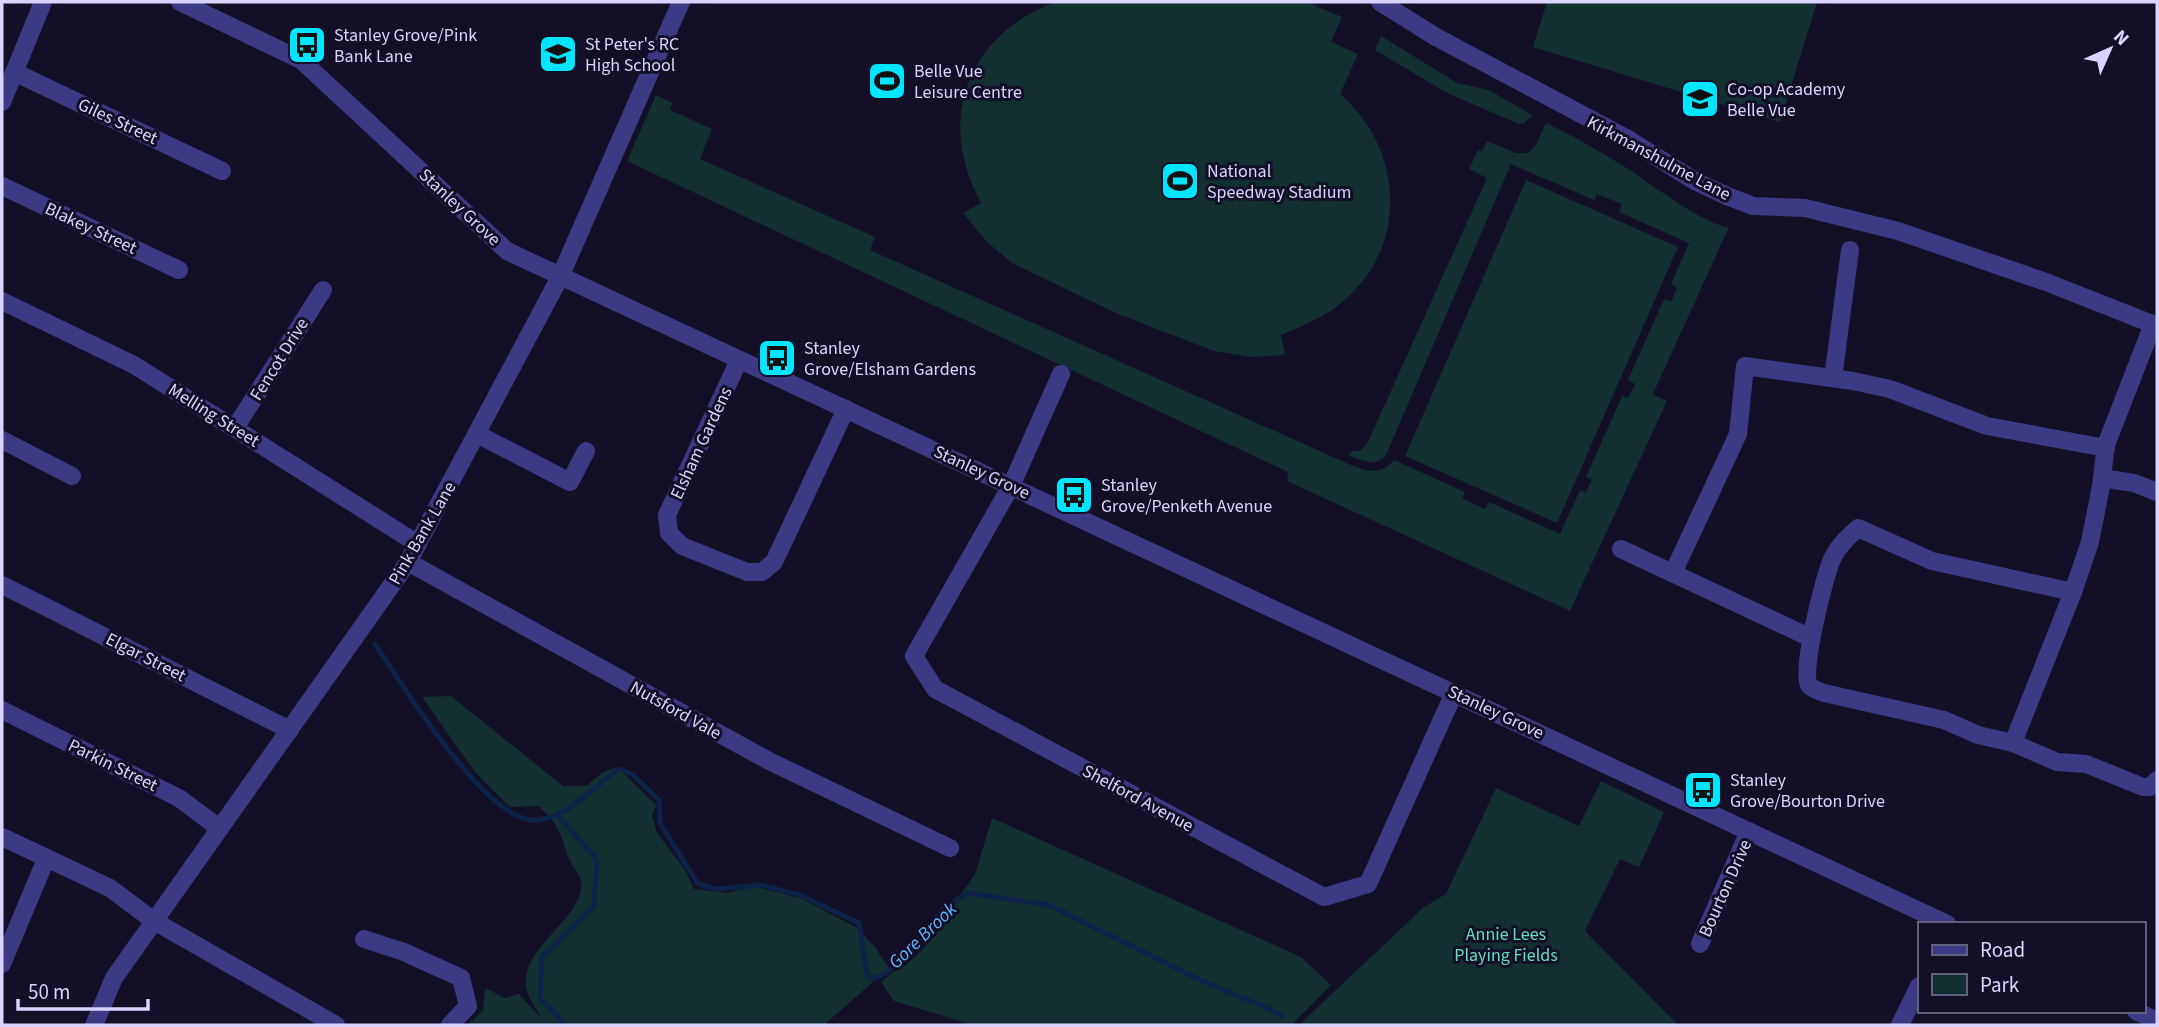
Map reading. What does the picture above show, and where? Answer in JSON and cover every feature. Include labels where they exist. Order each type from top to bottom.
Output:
[{"type":"street","points":[[2,102],[43,2]]},
{"type":"street","name":"Stanley Grove","points":[[180,2],[301,60],[507,251],[1943,922]]},
{"type":"street","name":"Pink Bank Lane","points":[[94,1025],[114,978],[408,562],[560,277],[681,2]]},
{"type":"street","name":"Kirkmanshulme Lane","points":[[1380,2],[1399,16],[1515,82],[1626,138],[1695,181],[1727,196],[1753,206],[1805,208],[1898,230],[2046,282],[2155,325]]},
{"type":"street","name":"Giles Street","points":[[14,72],[222,171]]},
{"type":"street","name":"Blakey Street","points":[[2,186],[179,270]]},
{"type":"street","points":[[1833,378],[1850,250]]},
{"type":"street","name":"Fencot Drive","points":[[235,428],[323,289]]},
{"type":"street","name":"Melling Street","points":[[2,301],[134,365],[418,544]]},
{"type":"street","points":[[2013,743],[2090,542],[2106,448],[2155,325]]},
{"type":"street","name":"Elsham Gardens","points":[[738,360],[667,515],[669,533],[682,546],[747,572],[762,572],[774,562],[846,409]]},
{"type":"street","points":[[1673,573],[1738,434],[1745,366],[1889,389],[1987,426],[2106,448]]},
{"type":"street","points":[[1011,486],[1061,374]]},
{"type":"street","points":[[477,434],[570,482],[586,451]]},
{"type":"street","points":[[2,440],[72,476]]},
{"type":"street","points":[[2102,478],[2134,483],[2157,492]]},
{"type":"street","name":"Shelford Avenue","points":[[1011,486],[914,656],[935,689],[1325,897],[1368,884],[1454,693]]},
{"type":"street","points":[[2073,592],[1932,561],[1858,528],[1842,543],[1832,559],[1811,638],[1806,677],[1810,686],[1824,693],[1944,720],[1978,735],[2013,743],[2057,762],[2086,764],[2143,788],[2150,787],[2157,780]]},
{"type":"street","points":[[1621,550],[1811,638]]},
{"type":"street","name":"Nutsford Vale","points":[[408,562],[769,761],[950,848]]},
{"type":"street","name":"Elgar Street","points":[[2,585],[290,730]]},
{"type":"street","name":"Parkin Street","points":[[2,710],[179,798],[219,828]]},
{"type":"street","name":"Bourton Drive","points":[[1700,944],[1749,831]]},
{"type":"street","points":[[2,837],[110,888],[154,921],[337,1025]]},
{"type":"street","points":[[2,964],[46,859]]},
{"type":"street","points":[[364,939],[404,952],[461,978],[467,1006],[450,1025]]},
{"type":"street","points":[[1900,1025],[1918,988]]},
{"type":"street","points":[[2140,1013],[2157,1021]]},
{"type":"green space","name":"National Speedway Stadium","points":[[1055,2],[1306,2],[1342,17],[1331,42],[1358,54],[1340,94],[1360,114],[1375,138],[1385,163],[1390,190],[1389,217],[1383,243],[1372,268],[1338,306],[1281,335],[1285,355],[1252,357],[1214,351],[1118,314],[1012,263],[986,241],[963,213],[981,203],[966,168],[961,136],[961,110],[967,86],[977,64],[991,45],[1031,13]]},
{"type":"green space","points":[[1547,2],[1817,2],[1780,122],[1533,47]]},
{"type":"green space","points":[[1381,36],[1457,83],[1489,90],[1532,115],[1519,124],[1447,93],[1375,50]]},
{"type":"green space","points":[[656,95],[673,103],[670,110],[712,129],[700,159],[875,237],[870,250],[1351,465],[1374,471],[1384,468],[1394,460],[1465,492],[1462,498],[1485,509],[1489,502],[1560,534],[1580,490],[1586,493],[1592,479],[1586,477],[1622,396],[1628,398],[1635,384],[1628,380],[1664,299],[1671,302],[1677,288],[1671,284],[1689,243],[1619,212],[1622,204],[1597,194],[1594,200],[1511,164],[1386,455],[1372,462],[1348,455],[1352,451],[1360,451],[1367,444],[1487,178],[1469,169],[1478,150],[1482,151],[1487,141],[1516,153],[1528,153],[1536,145],[1546,123],[1622,165],[1705,219],[1729,227],[1653,394],[1667,401],[1570,611],[1287,481],[1288,472],[627,161]]},
{"type":"green space","points":[[1526,180],[1678,247],[1557,523],[1405,456]]},
{"type":"green space","points":[[451,696],[563,786],[586,786],[602,773],[617,767],[656,805],[652,816],[657,833],[685,870],[694,889],[727,893],[754,886],[802,899],[856,927],[874,946],[889,968],[824,1025],[468,1025],[483,1011],[485,988],[505,998],[519,994],[541,1018],[529,997],[526,978],[540,948],[573,908],[580,894],[581,880],[569,859],[558,828],[550,818],[538,806],[510,807],[475,772],[422,697]]},
{"type":"green space","name":"Annie Lees Playing Fields","points":[[1601,781],[1664,812],[1639,867],[1620,859],[1585,931],[1678,1025],[1299,1025],[1424,907],[1446,894],[1496,788],[1579,826]]},
{"type":"green space","points":[[992,818],[1301,957],[1331,985],[1292,1025],[973,1025],[894,1001],[881,982],[906,965],[924,948],[975,874]]},
{"type":"waterway","name":"Gore Brook","points":[[375,644],[448,749],[495,801],[518,816],[538,820],[571,807],[619,769],[632,774],[659,800],[660,823],[698,884],[717,889],[761,885],[800,895],[859,923],[867,974],[872,978],[890,970],[944,909],[968,893],[1049,905],[1198,979],[1283,1017]]},
{"type":"waterway","points":[[557,814],[597,860],[594,906],[542,957],[540,998],[566,1025]]},
{"type":"place","name":"Stanley Grove/Pink Bank Lane","points":[[307,45]]},
{"type":"place","name":"St Peter's RC High School","points":[[558,54]]},
{"type":"place","name":"Belle Vue Leisure Centre","points":[[887,81]]},
{"type":"place","name":"Co-op Academy Belle Vue","points":[[1700,99]]},
{"type":"place","name":"National Speedway Stadium","points":[[1180,181]]},
{"type":"place","name":"Stanley Grove/Elsham Gardens","points":[[777,358]]},
{"type":"place","name":"Stanley Grove/Penketh Avenue","points":[[1074,495]]},
{"type":"place","name":"Stanley Grove/Bourton Drive","points":[[1703,790]]}]
